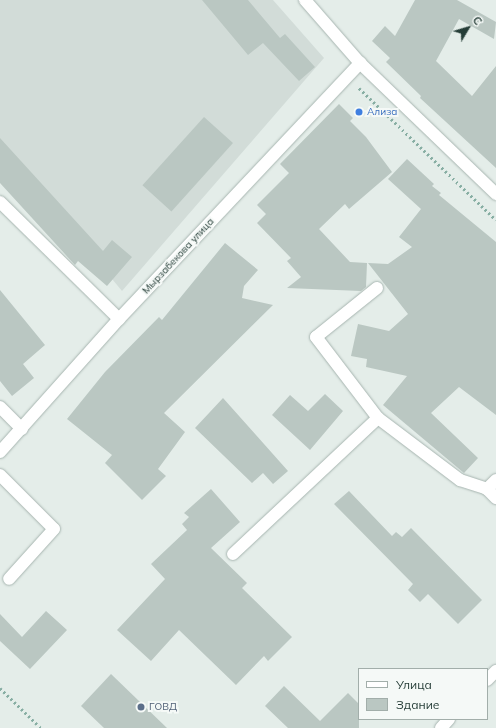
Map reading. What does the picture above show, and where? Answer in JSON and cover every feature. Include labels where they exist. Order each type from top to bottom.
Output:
[{"type":"street","points":[[305,0],[360,63],[496,194]]},
{"type":"street","name":"Мырзабекова улица","points":[[0,452],[119,319],[360,63]]},
{"type":"street","points":[[0,202],[119,319]]},
{"type":"street","points":[[377,288],[316,337],[378,418],[460,480],[487,489],[496,498]]},
{"type":"street","points":[[0,407],[22,428]]},
{"type":"street","points":[[234,554],[378,418]]},
{"type":"street","points":[[0,475],[54,529],[9,579]]},
{"type":"street","points":[[487,489],[496,480]]},
{"type":"street","points":[[488,679],[496,671]]},
{"type":"street","points":[[441,728],[448,720]]},
{"type":"path","points":[[347,77],[496,220]]},
{"type":"path","points":[[0,688],[41,728]]},
{"type":"shaded area","points":[[0,0],[273,0],[324,58],[122,291],[0,143]]},
{"type":"building","points":[[202,0],[248,0],[280,38],[285,34],[315,67],[299,81],[263,43],[248,55]]},
{"type":"building","points":[[415,0],[457,0],[496,22],[494,39],[459,19],[436,61],[472,96],[496,66],[496,168],[420,98],[421,96],[386,62],[390,58],[372,41],[385,26],[395,36]]},
{"type":"building","points":[[339,104],[353,118],[350,121],[366,137],[392,172],[349,209],[345,204],[319,229],[350,262],[367,263],[366,287],[361,291],[287,288],[301,277],[287,261],[291,258],[257,223],[266,214],[257,205],[289,173],[280,164]]},
{"type":"building","points":[[204,117],[233,143],[171,211],[142,185]]},
{"type":"building","points":[[0,138],[103,251],[112,240],[132,257],[107,286],[78,261],[75,265],[0,183]]},
{"type":"building","points":[[407,159],[434,184],[432,186],[441,193],[439,195],[496,242],[496,415],[459,387],[431,413],[478,458],[464,473],[383,405],[407,376],[366,367],[367,359],[351,356],[358,324],[389,331],[408,314],[368,263],[388,264],[412,247],[399,237],[421,209],[388,179]]},
{"type":"building","points":[[225,243],[258,270],[244,286],[242,298],[273,305],[164,413],[185,432],[158,469],[166,476],[142,500],[105,463],[112,455],[67,419],[105,372],[159,317],[162,320]]},
{"type":"building","points":[[0,290],[45,345],[23,364],[34,378],[12,396],[0,381]]},
{"type":"building","points":[[325,394],[343,411],[310,450],[272,415],[290,395],[308,411]]},
{"type":"building","points":[[223,398],[288,471],[273,484],[263,473],[252,483],[195,428]]},
{"type":"building","points":[[211,489],[240,522],[211,548],[247,583],[242,588],[292,637],[268,661],[264,656],[236,685],[179,630],[151,661],[117,630],[165,579],[151,564],[187,530],[182,524],[189,517],[184,513]]},
{"type":"building","points":[[349,491],[392,536],[396,532],[402,537],[411,528],[482,600],[458,624],[428,594],[420,602],[408,590],[413,584],[334,504]]},
{"type":"building","points":[[46,611],[67,630],[30,669],[0,641],[0,614],[22,637]]},
{"type":"building","points":[[111,674],[167,728],[104,728],[81,706]]},
{"type":"building","points":[[284,686],[320,721],[348,693],[358,703],[359,728],[288,728],[265,706]]},
{"type":"place","name":"Ализа","points":[[359,112]]},
{"type":"place","name":"ГОВД","points":[[141,707]]}]
